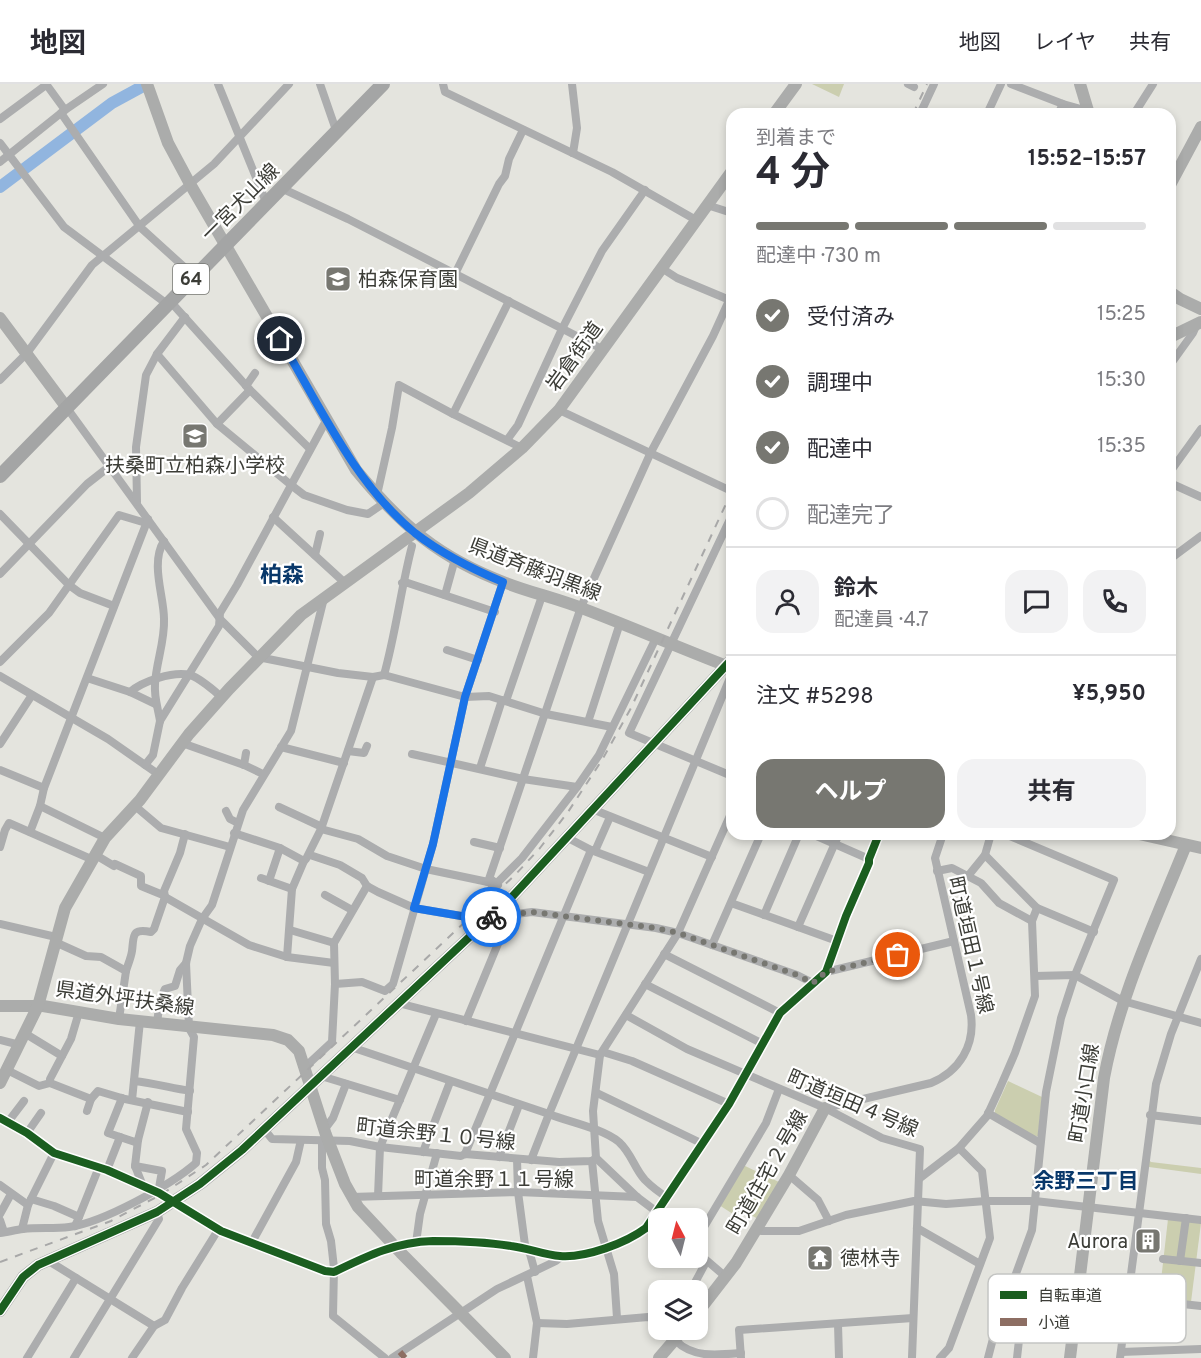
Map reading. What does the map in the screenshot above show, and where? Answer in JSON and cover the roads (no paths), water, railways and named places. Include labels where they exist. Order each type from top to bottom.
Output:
[{"type":"main road","name":"一宮犬山線","points":[[0,476],[383,84]]},
{"type":"street","points":[[0,119],[46,84],[140,227],[194,276]]},
{"type":"street","points":[[0,162],[63,111],[103,84]]},
{"type":"street","name":"県道斉藤羽黒線","points":[[147,84],[168,143],[190,184],[356,470],[380,499],[414,532],[455,559],[503,582],[581,607],[726,665]]},
{"type":"street","points":[[218,84],[266,202]]},
{"type":"street","points":[[0,380],[27,353],[92,266],[214,164],[289,84]]},
{"type":"street","points":[[320,84],[337,133]]},
{"type":"street","points":[[443,84],[445,92],[573,153],[645,190],[696,220]]},
{"type":"street","points":[[572,84],[577,128],[573,153]]},
{"type":"street","points":[[778,108],[796,84]]},
{"type":"street","points":[[923,108],[934,84]]},
{"type":"street","points":[[990,108],[1001,84]]},
{"type":"street","points":[[1011,84],[1076,108]]},
{"type":"street","points":[[1080,84],[1087,108]]},
{"type":"street","points":[[1138,108],[1153,84]]},
{"type":"street","points":[[1061,108],[1063,104]]},
{"type":"street","points":[[1176,174],[1201,127]]},
{"type":"street","points":[[455,274],[499,184],[506,176],[509,159],[523,130]]},
{"type":"street","points":[[0,144],[64,227],[168,302],[185,317],[248,388],[309,448]]},
{"type":"street","name":"岩倉街道","points":[[414,532],[469,493],[522,448],[559,410],[726,179]]},
{"type":"street","points":[[281,188],[348,219],[602,349]]},
{"type":"street","points":[[507,440],[518,426],[562,329],[602,251],[645,190]]},
{"type":"street","points":[[707,205],[726,211]]},
{"type":"street","points":[[663,269],[677,278],[726,297]]},
{"type":"street","points":[[1176,297],[1201,309]]},
{"type":"street","points":[[453,414],[509,302]]},
{"type":"street","points":[[488,882],[581,607],[651,452],[726,309]]},
{"type":"street","points":[[137,503],[136,447],[146,375],[157,354],[185,317]]},
{"type":"street","points":[[0,318],[220,619],[258,657],[338,673],[373,677],[384,675],[465,697],[489,696],[546,714],[612,728]]},
{"type":"street","points":[[1176,334],[1199,323]]},
{"type":"street","points":[[1176,357],[1199,323]]},
{"type":"street","points":[[157,354],[217,424],[291,485],[304,495],[347,510],[372,513],[380,499],[399,384],[522,448]]},
{"type":"street","points":[[217,424],[248,388],[255,373]]},
{"type":"street","points":[[559,410],[726,489]]},
{"type":"street","points":[[145,765],[153,755],[160,721],[219,626],[220,613],[229,601],[309,448],[327,419]]},
{"type":"street","points":[[1176,464],[1201,429]]},
{"type":"street","points":[[0,574],[87,484],[110,466]]},
{"type":"street","points":[[1176,486],[1201,497]]},
{"type":"street","points":[[0,514],[69,585],[80,593],[114,606]]},
{"type":"street","points":[[0,662],[49,613],[119,515],[147,521]]},
{"type":"street","points":[[273,517],[345,582]]},
{"type":"street","points":[[30,831],[44,788],[147,521]]},
{"type":"street","points":[[726,528],[629,733],[726,773]]},
{"type":"street","name":"県道外坪扶桑線","points":[[414,532],[301,615],[258,657],[182,743],[135,806],[105,838],[64,908],[38,1006],[119,1019],[283,1038],[296,1047],[325,1137],[351,1197],[365,1215],[505,1358]]},
{"type":"street","points":[[315,555],[320,534]]},
{"type":"street","points":[[1176,555],[1201,536]]},
{"type":"street","points":[[160,721],[155,704],[156,677],[164,620],[159,553],[164,541]]},
{"type":"street","points":[[384,675],[402,583],[412,546]]},
{"type":"street","points":[[445,595],[455,559]]},
{"type":"street","points":[[402,583],[405,582],[495,612]]},
{"type":"street","points":[[335,984],[362,982],[386,991],[393,984],[426,869],[452,763],[465,697],[495,612],[503,582]]},
{"type":"street","points":[[480,768],[542,596]]},
{"type":"street","points":[[0,1220],[2,1233],[77,1221],[117,1210],[176,1179],[197,1161],[197,1153],[186,1129],[194,1037],[189,1027],[186,963],[190,946],[202,919],[212,905],[238,823],[263,774],[291,731],[324,597]]},
{"type":"street","points":[[588,722],[621,623]]},
{"type":"street","points":[[464,916],[498,885],[534,845],[577,787],[599,755],[656,638]]},
{"type":"street","points":[[447,650],[478,660]]},
{"type":"street","points":[[0,1311],[23,1277],[47,1260],[157,1212],[268,1134],[310,1086],[478,928],[497,916],[652,744],[726,671]]},
{"type":"street","points":[[130,692],[156,677],[188,675],[213,689],[221,697]]},
{"type":"street","points":[[0,676],[108,739],[158,774]]},
{"type":"street","points":[[287,957],[292,889],[321,828],[373,677]]},
{"type":"street","points":[[87,678],[130,692],[155,704]]},
{"type":"street","points":[[531,1160],[662,837],[696,760],[726,678]]},
{"type":"street","points":[[0,744],[32,695]]},
{"type":"street","points":[[182,743],[263,774]]},
{"type":"street","points":[[348,751],[364,753],[367,746]]},
{"type":"street","points":[[281,747],[344,763]]},
{"type":"street","points":[[244,765],[246,753]]},
{"type":"street","points":[[412,754],[523,779],[577,787]]},
{"type":"street","points":[[0,770],[44,788]]},
{"type":"street","points":[[40,806],[105,838]]},
{"type":"street","points":[[135,806],[161,828],[230,847]]},
{"type":"street","points":[[279,807],[321,828],[358,839],[387,856],[426,869],[488,882],[492,880],[498,885]]},
{"type":"street","points":[[592,809],[712,857]]},
{"type":"street","points":[[226,811],[230,819],[238,823]]},
{"type":"street","points":[[465,1154],[563,917],[610,816]]},
{"type":"street","points":[[0,848],[9,823],[114,866],[116,864],[141,876],[141,886],[164,896],[249,945],[287,957],[334,963]]},
{"type":"street","points":[[617,1318],[614,1274],[598,1221],[594,1160],[593,1111],[602,1053],[678,933],[726,825]]},
{"type":"street","points":[[234,833],[307,858],[340,865],[362,878],[367,886],[414,908],[464,916],[478,928]]},
{"type":"street","points":[[119,1019],[126,970],[132,952],[132,938],[142,930],[151,932],[153,929],[185,834]]},
{"type":"street","points":[[566,837],[649,872]]},
{"type":"street","points":[[712,945],[758,840]]},
{"type":"street","points":[[764,915],[796,840]]},
{"type":"street","points":[[825,840],[869,859]]},
{"type":"street","points":[[798,927],[836,840]]},
{"type":"street","points":[[826,972],[877,840]]},
{"type":"street","name":"町道垣田１号線","points":[[825,1108],[940,1079],[956,1067],[969,1043],[972,1023],[935,852],[940,840]]},
{"type":"street","points":[[968,876],[985,855],[989,840]]},
{"type":"street","points":[[1016,1274],[1032,1230],[1040,1143],[1053,1050],[1075,975],[1114,880],[1019,840]]},
{"type":"street","points":[[1165,840],[1201,848]]},
{"type":"street","points":[[474,842],[500,848]]},
{"type":"street","name":"町道小口線","points":[[1080,1274],[1104,1078],[1110,1046],[1123,1001],[1186,845]]},
{"type":"street","points":[[280,848],[266,879],[292,889]]},
{"type":"street","points":[[985,855],[1037,908],[1094,932]]},
{"type":"street","points":[[938,871],[952,868],[968,876],[981,883],[1007,909],[1032,921]]},
{"type":"street","points":[[304,1068],[332,1042],[335,984],[334,943],[367,886]]},
{"type":"street","points":[[325,895],[352,910]]},
{"type":"street","points":[[731,903],[837,941]]},
{"type":"street","points":[[920,1178],[959,1148],[988,1113],[1015,1053],[1035,996],[1032,921],[1037,908]]},
{"type":"street","points":[[497,916],[532,912],[656,928],[678,933],[797,975],[813,983]]},
{"type":"street","points":[[466,1021],[502,934],[497,916]]},
{"type":"street","points":[[0,924],[56,940],[86,956],[101,957],[126,970]]},
{"type":"street","points":[[290,930],[334,943]]},
{"type":"street","points":[[664,1208],[668,1198],[747,1075],[780,1013],[826,972],[954,941]]},
{"type":"street","points":[[664,954],[780,1013]]},
{"type":"street","points":[[1131,1274],[1150,1115],[1162,1060],[1177,1018],[1198,975],[1201,959]]},
{"type":"street","points":[[157,1023],[160,1000],[165,989],[175,986],[180,969],[186,963]]},
{"type":"street","points":[[1035,976],[1075,975],[1123,1001],[1201,1023]]},
{"type":"street","points":[[645,984],[763,1044]]},
{"type":"street","points":[[398,1003],[575,1050],[632,1060],[729,1104]]},
{"type":"street","points":[[0,1006],[38,1006],[0,1083]]},
{"type":"street","points":[[50,1083],[71,1039],[79,1012]]},
{"type":"street","points":[[378,1196],[380,1147],[436,1014]]},
{"type":"street","name":"町道垣田４号線","points":[[626,1015],[687,1049],[825,1108],[882,1138],[920,1149],[912,1358]]},
{"type":"street","points":[[132,1100],[140,1021]]},
{"type":"street","points":[[0,1040],[23,1039],[62,1056]]},
{"type":"street","points":[[351,1047],[549,1114],[618,1141],[632,1156],[633,1163],[645,1180],[668,1198]]},
{"type":"street","points":[[7,1070],[39,1086],[50,1083],[91,1099]]},
{"type":"street","points":[[321,1076],[400,1100]]},
{"type":"street","points":[[134,1081],[190,1091]]},
{"type":"street","points":[[423,1152],[450,1082]]},
{"type":"street","points":[[346,1084],[325,1137],[322,1168],[325,1179],[326,1224],[331,1241],[334,1272],[333,1316],[385,1358]]},
{"type":"street","points":[[708,1220],[766,1123],[779,1089]]},
{"type":"street","points":[[87,1111],[91,1099],[98,1091],[188,1112]]},
{"type":"street","points":[[597,1093],[703,1144]]},
{"type":"street","points":[[122,1098],[108,1133],[135,1142],[138,1140]]},
{"type":"street","points":[[24,1101],[4,1120],[27,1132],[54,1153],[157,1190],[220,1231],[325,1271],[334,1272],[385,1248],[433,1241],[500,1245],[561,1257],[577,1255],[636,1236],[648,1226]]},
{"type":"street","points":[[143,1186],[135,1166],[138,1140],[148,1102]]},
{"type":"street","points":[[499,1157],[519,1105]]},
{"type":"street","name":"町道住宅２号線","points":[[708,1300],[726,1277],[757,1229],[825,1108]]},
{"type":"street","points":[[27,1132],[41,1113]]},
{"type":"street","points":[[988,1113],[1040,1143]]},
{"type":"street","points":[[1150,1115],[1201,1121]]},
{"type":"street","name":"町道余野１０号線","points":[[268,1134],[301,1140],[325,1137],[423,1152],[558,1162],[594,1160]]},
{"type":"street","points":[[77,1221],[120,1137]]},
{"type":"street","points":[[251,1244],[296,1162],[301,1140]]},
{"type":"street","points":[[940,1358],[949,1348],[990,1238],[982,1171],[959,1148]]},
{"type":"street","points":[[22,1229],[30,1202],[54,1153]]},
{"type":"street","points":[[417,1243],[424,1195],[437,1153]]},
{"type":"street","points":[[517,1159],[518,1192],[537,1323],[533,1358]]},
{"type":"street","points":[[594,1160],[652,1208]]},
{"type":"street","points":[[135,1166],[162,1172],[157,1190]]},
{"type":"street","points":[[789,1175],[818,1200],[829,1221]]},
{"type":"street","points":[[0,1185],[11,1194],[30,1202],[54,1206],[77,1221]]},
{"type":"street","name":"町道余野１１号線","points":[[351,1197],[518,1192],[637,1197]]},
{"type":"street","points":[[0,1214],[11,1194]]},
{"type":"street","points":[[757,1229],[799,1232],[829,1221],[885,1206],[918,1202],[946,1204],[1035,1201],[1201,1220]]},
{"type":"street","points":[[74,1358],[159,1219],[157,1212]]},
{"type":"street","points":[[1180,1261],[1186,1218]]},
{"type":"street","points":[[917,1228],[980,1264]]},
{"type":"street","points":[[132,1358],[154,1326],[165,1320],[182,1288],[220,1231]]},
{"type":"street","points":[[392,1358],[497,1289],[561,1257]]},
{"type":"street","points":[[1163,1258],[1201,1263]]},
{"type":"street","points":[[47,1260],[154,1326]]},
{"type":"street","points":[[708,1264],[726,1277]]},
{"type":"street","points":[[27,1358],[76,1278]]},
{"type":"street","points":[[1186,1304],[1201,1306]]},
{"type":"street","points":[[537,1323],[567,1324],[648,1317]]},
{"type":"street","points":[[678,1340],[687,1350],[699,1356],[741,1355],[739,1330],[913,1318]]},
{"type":"street","points":[[838,1324],[839,1358]]},
{"type":"street","points":[[658,1358],[668,1340]]},
{"type":"street","points":[[988,1358],[992,1343]]},
{"type":"street","points":[[1017,1358],[1019,1343]]},
{"type":"street","name":"町道小口線","points":[[1070,1358],[1072,1343]]},
{"type":"street","points":[[1121,1355],[1201,1349]]},
{"type":"waterway","points":[[0,187],[112,103],[147,84]]},
{"type":"railway","points":[[916,108],[927,84]]},
{"type":"railway","points":[[0,1262],[111,1221],[162,1194],[206,1165],[515,875],[568,812],[602,760],[631,708],[726,504]]},
{"type":"place","name":"柏森保育園","points":[[338,279]]},
{"type":"place","name":"扶桑町立柏森小学校","points":[[195,436]]},
{"type":"place","name":"Aurora","points":[[1148,1241]]},
{"type":"place","name":"徳林寺","points":[[820,1258]]},
{"type":"district","name":"柏森","points":[[282,574]]},
{"type":"district","name":"余野三丁目","points":[[1086,1181]]}]
